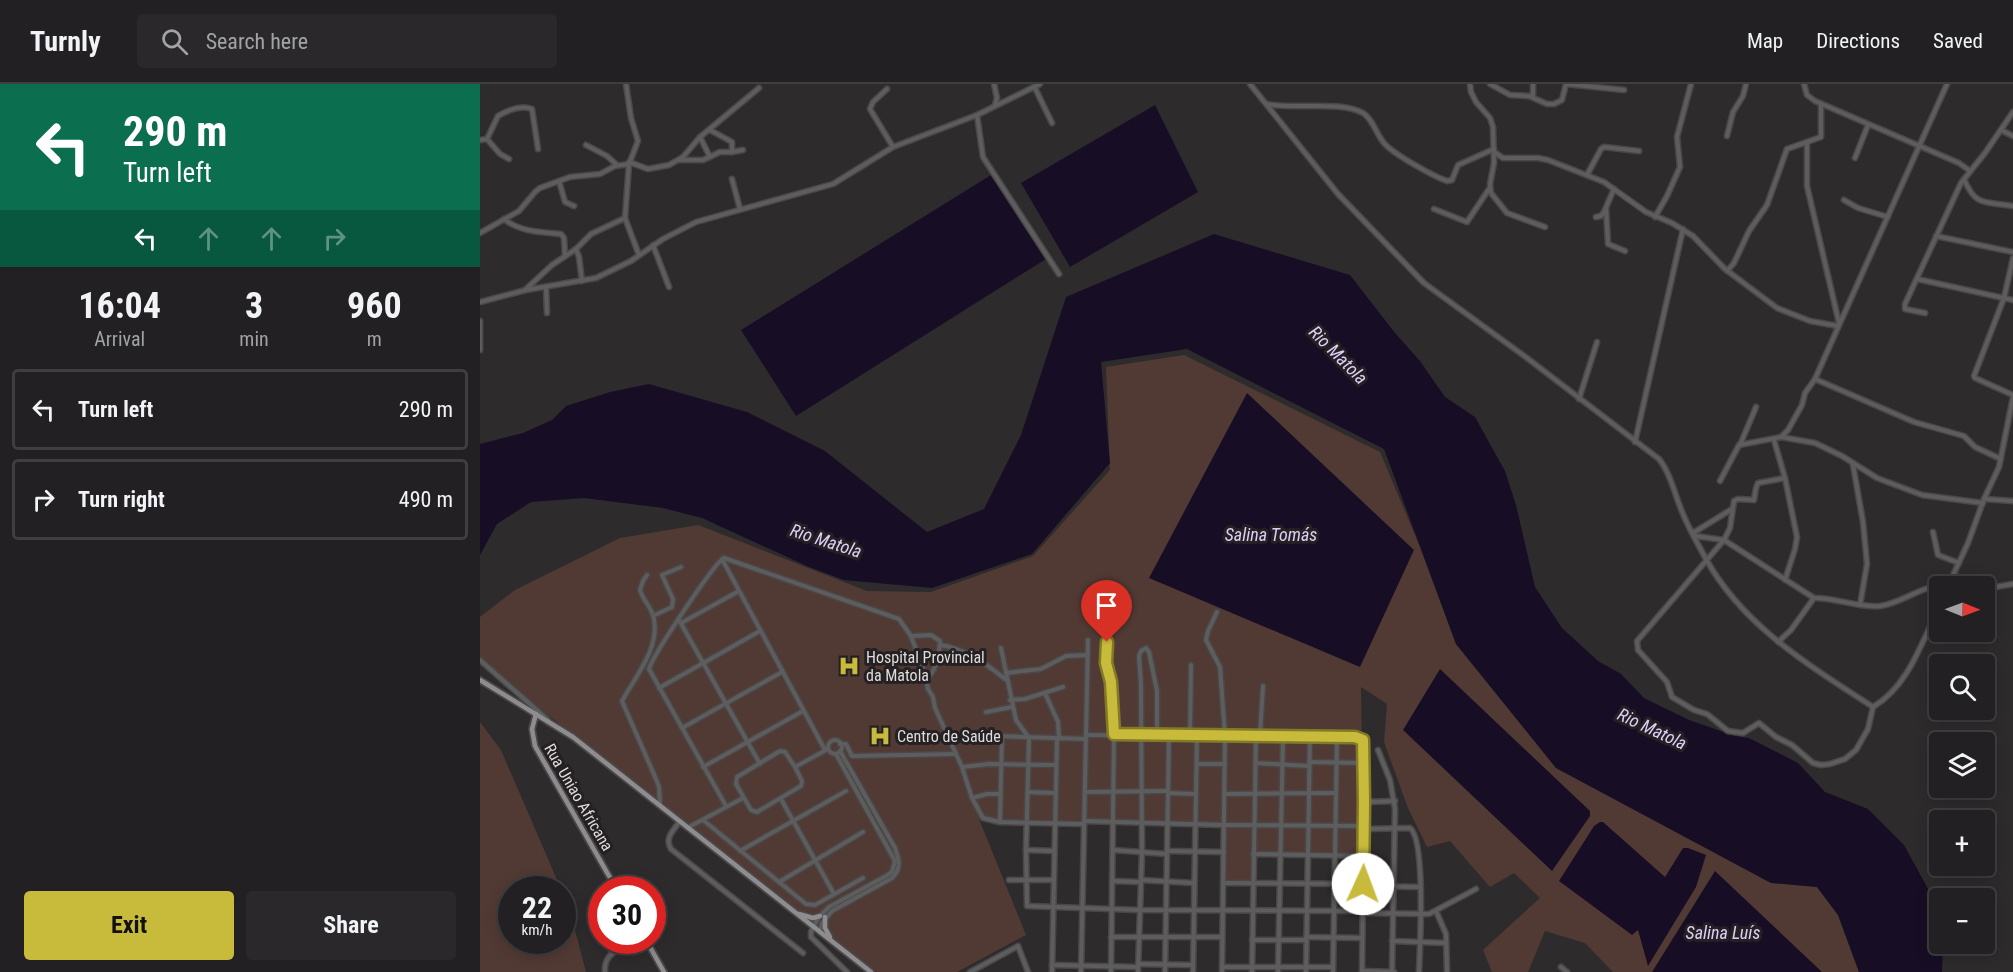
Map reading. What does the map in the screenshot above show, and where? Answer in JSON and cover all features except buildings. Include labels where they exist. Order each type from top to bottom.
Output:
[{"type":"main road","points":[[480,680],[573,737],[871,972]]},
{"type":"main road","name":"Rua Uniao Africana","points":[[536,714],[532,729],[535,746],[609,876]]},
{"type":"main road","points":[[794,911],[813,918],[823,916],[825,928],[833,942]]},
{"type":"main road","points":[[654,954],[664,972]]},
{"type":"street","points":[[626,84],[631,118],[638,141],[629,163],[625,218],[639,255]]},
{"type":"street","points":[[994,84],[997,98],[995,105]]},
{"type":"street","points":[[480,302],[526,290],[582,281],[608,273],[696,222],[833,184],[893,147],[977,116],[1041,84]]},
{"type":"street","points":[[1250,84],[1338,194],[1424,283],[1662,463],[1683,515],[1707,560],[1734,601],[1778,642],[1872,707]]},
{"type":"street","points":[[1434,209],[1467,222],[1489,189],[1494,151],[1492,122],[1476,102],[1470,84]]},
{"type":"street","points":[[1490,84],[1510,95],[1533,97],[1547,104],[1558,103],[1564,95],[1566,84],[1624,90]]},
{"type":"street","points":[[1533,84],[1533,97]]},
{"type":"street","points":[[1655,217],[1680,167],[1677,137],[1691,84]]},
{"type":"street","points":[[1727,135],[1733,112],[1740,102],[1746,84]]},
{"type":"street","points":[[1804,84],[1807,95],[1821,104],[1959,163],[1970,171]]},
{"type":"street","points":[[1739,445],[1774,440],[1788,430],[1802,405],[1805,393],[1815,379],[1947,84]]},
{"type":"street","points":[[1035,87],[1052,123]]},
{"type":"street","points":[[480,233],[519,211],[535,192],[559,180],[600,174],[629,163],[648,169],[663,168],[686,154],[700,137],[759,88]]},
{"type":"street","points":[[887,90],[873,102],[870,109],[893,147]]},
{"type":"street","points":[[997,98],[1004,103]]},
{"type":"street","points":[[1266,104],[1289,107],[1346,107],[1360,112],[1370,120],[1387,147],[1447,181],[1452,180],[1458,165],[1494,151]]},
{"type":"street","points":[[1727,271],[1734,263],[1749,231],[1767,205],[1787,149],[1821,137],[1821,104]]},
{"type":"street","points":[[487,139],[498,116],[508,111],[528,108],[532,109],[538,149]]},
{"type":"street","points":[[1925,313],[1904,307],[1964,178],[2013,112]]},
{"type":"street","points":[[977,116],[983,157],[1059,274]]},
{"type":"street","points":[[1855,159],[1868,125]]},
{"type":"street","points":[[710,130],[732,142],[732,152]]},
{"type":"street","points":[[2001,130],[2013,136]]},
{"type":"street","points":[[700,137],[710,157]]},
{"type":"street","points":[[480,140],[487,139]]},
{"type":"street","points":[[487,139],[500,154],[509,159]]},
{"type":"street","points":[[1807,142],[1807,186],[1839,325]]},
{"type":"street","points":[[586,146],[607,156],[618,166]]},
{"type":"street","points":[[1587,175],[1604,147],[1639,150]]},
{"type":"street","points":[[678,160],[703,160],[720,152],[743,150]]},
{"type":"street","points":[[1494,151],[1503,158],[1548,160],[1587,175],[1614,189],[1655,217],[1683,229],[1693,236],[1727,271],[1777,308],[1810,321],[1839,325]]},
{"type":"street","points":[[1964,178],[1970,192],[1980,202],[2013,206]]},
{"type":"street","points":[[732,179],[740,209]]},
{"type":"street","points":[[559,180],[565,202],[574,206]]},
{"type":"street","points":[[1489,189],[1507,213],[1545,227]]},
{"type":"street","points":[[1596,217],[1601,216],[1614,189]]},
{"type":"street","points":[[1845,200],[1858,208],[1888,218]]},
{"type":"street","points":[[1606,208],[1608,244],[1625,251]]},
{"type":"street","points":[[526,290],[552,265],[576,249],[591,234],[625,218]]},
{"type":"street","points":[[504,219],[528,231],[561,234],[564,238],[565,256]]},
{"type":"street","points":[[1635,442],[1683,229]]},
{"type":"street","points":[[1936,236],[2013,252]]},
{"type":"street","points":[[654,245],[669,287]]},
{"type":"street","points":[[576,249],[582,281]]},
{"type":"street","points":[[1954,576],[2001,459],[2013,396],[1974,376],[2004,298],[2013,258]]},
{"type":"street","points":[[1917,279],[2013,300]]},
{"type":"street","points":[[546,287],[547,313]]},
{"type":"street","points":[[480,321],[480,350]]},
{"type":"street","points":[[1579,399],[1597,342]]},
{"type":"street","points":[[1815,379],[1914,422],[1964,436],[1975,447],[2001,459]]},
{"type":"street","points":[[1720,481],[1756,407]]},
{"type":"street","points":[[1781,437],[1815,443],[1842,456],[1877,478],[1922,495],[1984,501],[2013,501]]},
{"type":"street","points":[[1774,440],[1785,478],[1787,497],[1797,537],[1785,580]]},
{"type":"street","points":[[1853,464],[1863,522],[1867,564],[1860,605]]},
{"type":"street","points":[[1785,478],[1758,483],[1754,500],[1736,500],[1732,508],[1730,528],[1724,540],[1636,644],[1638,650],[1667,682],[1672,697],[1694,710],[1707,714],[1724,729],[1732,732],[1743,733],[1755,724],[1761,724],[1809,760],[1821,765],[1845,759],[1856,750],[1868,729],[1872,707],[1886,699],[1896,689],[1929,629]]},
{"type":"street","points":[[1694,535],[1732,508]]},
{"type":"street","points":[[1933,532],[1938,555],[1959,563]]},
{"type":"street","points":[[1694,535],[1724,540],[1814,598],[1831,598],[1860,605],[1882,606],[1929,589]]},
{"type":"street","points":[[722,559],[803,711],[827,749],[830,752],[838,752]]},
{"type":"street","points":[[722,559],[650,665],[650,672],[726,807]]},
{"type":"street","points":[[722,559],[730,559],[893,616],[902,622],[911,636],[935,708],[962,767],[972,798],[983,818],[1000,822],[1335,824],[1395,830],[1411,828],[1420,858],[1419,972]]},
{"type":"street","points":[[653,616],[672,607],[673,599],[662,575],[681,567]]},
{"type":"street","points":[[648,575],[640,590],[653,616],[653,637],[636,679],[622,701],[659,787],[660,804]]},
{"type":"street","points":[[1995,587],[2013,584]]},
{"type":"street","points":[[680,621],[739,591]]},
{"type":"street","points":[[1778,642],[1791,630],[1814,598]]},
{"type":"street","points":[[1217,612],[1208,631],[1206,642],[1218,659],[1220,667],[1225,735],[1222,969],[1333,969],[1337,736]]},
{"type":"street","points":[[680,621],[760,764]]},
{"type":"street","points":[[659,688],[760,631]]},
{"type":"street","points":[[911,636],[933,636],[939,639],[939,655],[932,674],[926,681]]},
{"type":"street","points":[[1081,972],[1088,640]]},
{"type":"street","points":[[1107,642],[1106,663],[1111,682],[1114,734],[1111,972]]},
{"type":"street","points":[[940,645],[953,647],[972,657],[1006,680]]},
{"type":"street","points":[[1001,648],[1012,707],[1018,724],[1029,738],[1027,906],[1112,910],[1334,910],[1419,915],[1436,911],[1476,889]]},
{"type":"street","points":[[1138,968],[1142,852],[1142,734],[1139,656],[1146,648],[1150,654],[1157,691],[1157,735]]},
{"type":"street","points":[[1006,673],[1041,669],[1066,656],[1088,655]]},
{"type":"street","points":[[480,660],[553,724]]},
{"type":"street","points":[[1190,735],[1191,665]]},
{"type":"street","points":[[682,728],[782,672]]},
{"type":"street","points":[[1252,970],[1255,763],[1263,686]]},
{"type":"street","points":[[1010,700],[1018,700],[1063,687]]},
{"type":"street","points":[[1045,693],[1058,722],[1052,972]]},
{"type":"street","points":[[986,712],[1012,707]]},
{"type":"street","points":[[704,767],[803,711]]},
{"type":"street","points":[[966,735],[1058,739],[1114,734],[1258,735],[1337,736],[1363,740],[1362,971],[1392,972],[1395,801],[1390,780],[1378,750]]},
{"type":"street","points":[[1165,972],[1169,735]]},
{"type":"street","points":[[1192,972],[1197,735]]},
{"type":"street","points":[[1000,822],[1002,736]]},
{"type":"street","points":[[1278,970],[1282,736]]},
{"type":"street","points":[[1306,969],[1310,736]]},
{"type":"street","points":[[795,767],[827,749],[828,744],[833,741],[840,744],[845,742],[849,753],[855,756],[956,754]]},
{"type":"street","points":[[840,744],[838,752],[895,861],[892,872],[829,907],[813,927],[811,937],[847,972]]},
{"type":"street","points":[[780,752],[785,752],[802,781],[801,786],[781,800],[757,812],[751,810],[743,798],[736,780],[737,777],[760,764],[780,752]]},
{"type":"street","points":[[1255,763],[1282,765],[1364,763]]},
{"type":"street","points":[[962,767],[1001,764],[1056,765]]},
{"type":"street","points":[[1197,764],[1225,764]]},
{"type":"street","points":[[740,850],[846,791]]},
{"type":"street","points":[[1028,792],[1055,793]]},
{"type":"street","points":[[1084,792],[1196,794]]},
{"type":"street","points":[[1224,794],[1336,793]]},
{"type":"street","points":[[972,798],[987,794],[1000,794]]},
{"type":"street","points":[[689,827],[743,798]]},
{"type":"street","points":[[781,800],[834,894]]},
{"type":"street","points":[[1364,802],[1395,801]]},
{"type":"street","points":[[681,820],[669,838],[668,844],[671,849],[803,953]]},
{"type":"street","points":[[703,820],[810,905],[815,905],[863,878]]},
{"type":"street","points":[[779,882],[863,832]]},
{"type":"street","points":[[1026,850],[1054,851]]},
{"type":"street","points":[[1113,850],[1224,852]]},
{"type":"street","points":[[1253,854],[1364,855]]},
{"type":"street","points":[[1009,880],[1053,880]]},
{"type":"street","points":[[1112,881],[1167,880],[1194,883]]},
{"type":"street","points":[[1223,883],[1334,883],[1420,887]]},
{"type":"street","points":[[1436,911],[1446,934],[1447,972]]},
{"type":"street","points":[[820,932],[823,916]]},
{"type":"street","points":[[1111,937],[1222,937]]},
{"type":"street","points":[[1252,940],[1362,938]]},
{"type":"street","points":[[1392,941],[1446,943]]},
{"type":"street","points":[[970,972],[1018,946],[1028,972]]},
{"type":"street","points":[[605,972],[605,964],[611,954]]},
{"type":"street","points":[[1052,965],[1138,968],[1193,965]]},
{"type":"street","points":[[1561,967],[1567,972]]},
{"type":"shaded area","points":[[1184,355],[1380,452],[1420,547],[1456,644],[1556,768],[1771,883],[1817,887],[1838,915],[1859,972],[1613,972],[1585,943],[1545,931],[1528,972],[1492,972],[1483,950],[1540,898],[1514,873],[1490,887],[1450,841],[1427,847],[1408,808],[1384,742],[1387,704],[1361,687],[1363,854],[1254,855],[1252,882],[1226,882],[1222,822],[979,819],[1026,935],[957,972],[877,972],[480,662],[480,617],[515,590],[620,538],[698,525],[867,591],[931,592],[1033,556],[1110,470],[1106,367]]},
{"type":"shaded area","points":[[480,722],[501,750],[555,876],[498,876],[498,954],[576,954],[576,934],[586,972],[480,972]]},
{"type":"water","points":[[1155,105],[1198,192],[1070,267],[1021,183]]},
{"type":"water","points":[[991,175],[1046,259],[796,416],[741,330]]},
{"type":"water","name":"Rio Matola","points":[[1214,234],[1350,275],[1420,361],[1445,397],[1475,417],[1505,471],[1516,505],[1535,587],[1562,628],[1598,661],[1621,674],[1644,698],[1689,720],[1735,736],[1749,738],[1798,763],[1825,792],[1868,809],[1904,845],[1929,891],[1929,954],[1943,954],[1942,972],[1859,972],[1838,915],[1817,887],[1771,883],[1556,768],[1456,644],[1384,449],[1187,349],[1101,362],[1110,463],[1032,554],[932,588],[844,580],[809,567],[702,518],[663,508],[584,498],[531,502],[497,524],[480,555],[480,444],[523,433],[552,420],[566,406],[610,392],[649,384],[747,412],[825,451],[927,532],[984,509],[1021,435],[1066,297]]},
{"type":"water","name":"Salina Tomás","points":[[1247,393],[1414,550],[1360,667],[1149,578]]},
{"type":"water","points":[[1440,669],[1590,811],[1590,816],[1552,871],[1403,730]]},
{"type":"water","points":[[1603,822],[1665,877],[1683,848],[1706,855],[1696,887],[1648,966],[1638,930],[1632,935],[1559,881],[1594,826]]},
{"type":"water","name":"Salina Luís","points":[[1715,871],[1822,972],[1652,972]]},
{"type":"place","name":"Hospital Provincial da Matola","points":[[849,666]]},
{"type":"place","name":"Centro de Saúde","points":[[880,736]]},
{"type":"route","points":[[1107,642],[1106,663],[1111,682],[1114,734],[1355,737],[1363,740],[1363,884]]}]
